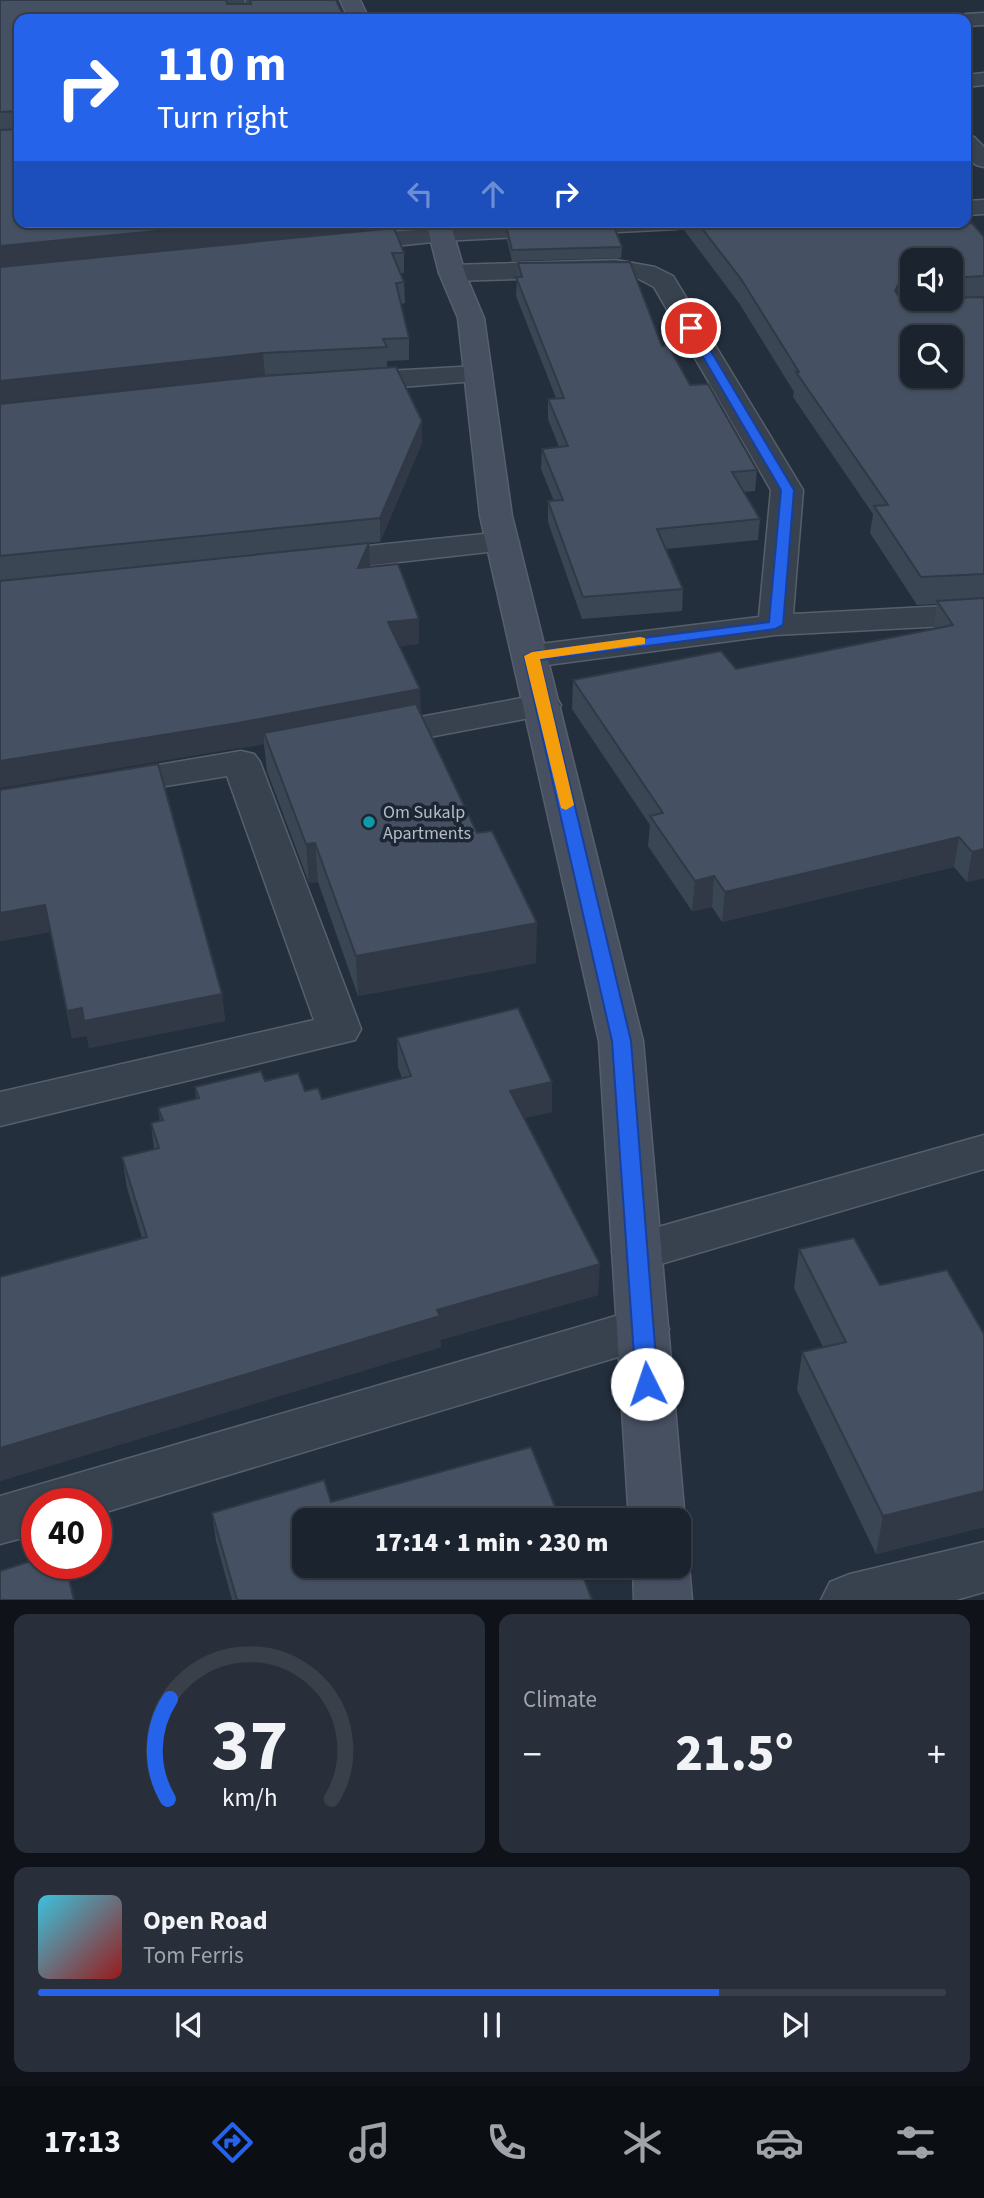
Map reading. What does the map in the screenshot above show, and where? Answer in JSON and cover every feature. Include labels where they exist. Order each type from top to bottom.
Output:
[{"type":"street","points":[[971,147],[984,160]]},
{"type":"street","points":[[318,246],[440,228],[452,273],[471,318],[496,516],[532,656],[621,1041],[656,1508]]},
{"type":"street","points":[[452,273],[616,268],[646,272],[664,282],[787,490],[775,625]]},
{"type":"street","points":[[318,384],[478,374]]},
{"type":"street","points":[[286,565],[503,542]]},
{"type":"street","points":[[532,656],[775,625],[984,614]]},
{"type":"street","points":[[351,741],[543,705]]},
{"type":"street","points":[[0,1109],[339,1030],[254,760],[80,789]]},
{"type":"street","points":[[637,1252],[984,1152]]},
{"type":"street","points":[[108,1488],[643,1329]]},
{"type":"street","points":[[0,1520],[21,1514]]},
{"type":"street","points":[[850,1600],[984,1567]]},
{"type":"street","points":[[661,1578],[663,1600]]},
{"type":"building","points":[[0,0],[226,0],[227,4],[251,4],[250,0],[336,0],[343,14],[14,14],[14,111],[0,112]]},
{"type":"building","points":[[14,129],[14,228],[188,228],[0,246],[0,130]]},
{"type":"building","points":[[972,223],[984,237],[984,276],[963,277],[963,248],[900,248],[900,283],[895,291],[900,298],[900,311],[963,311],[963,298],[984,297],[984,574],[921,577],[874,506],[888,505],[796,372],[799,372],[741,279],[702,228],[971,228]]},
{"type":"building","points":[[394,228],[404,253],[392,253],[404,282],[396,283],[409,338],[383,339],[387,347],[263,353],[0,381],[0,267]]},
{"type":"building","points":[[615,228],[622,247],[512,250],[507,229]]},
{"type":"building","points":[[630,262],[662,346],[668,345],[690,385],[708,384],[757,470],[732,472],[760,519],[657,529],[683,589],[583,597],[548,501],[563,500],[542,449],[568,446],[548,399],[564,398],[516,277],[522,277],[518,263]]},
{"type":"building","points":[[396,367],[422,421],[380,518],[0,556],[0,404],[264,376]]},
{"type":"building","points":[[369,543],[358,568],[398,564],[419,619],[388,622],[420,689],[238,723],[0,761],[0,581]]},
{"type":"building","points":[[984,598],[984,849],[972,852],[959,837],[725,892],[714,876],[695,881],[650,816],[663,813],[573,680],[721,651],[736,669],[953,625],[937,601]]},
{"type":"building","points":[[416,704],[477,833],[492,831],[537,923],[356,956],[315,843],[306,844],[264,733]]},
{"type":"building","points":[[158,764],[222,994],[84,1021],[82,1008],[67,1011],[45,905],[0,913],[0,790]]},
{"type":"building","points":[[518,1008],[552,1082],[510,1091],[600,1264],[437,1310],[440,1316],[0,1448],[0,1277],[147,1237],[122,1157],[159,1148],[151,1123],[163,1120],[158,1108],[199,1098],[195,1087],[261,1071],[265,1081],[298,1073],[305,1091],[318,1088],[322,1099],[411,1076],[397,1038]]},
{"type":"building","points":[[854,1238],[880,1285],[947,1270],[984,1334],[984,1491],[883,1516],[802,1352],[846,1342],[799,1249]]},
{"type":"building","points":[[531,1447],[556,1508],[292,1508],[292,1578],[584,1578],[592,1600],[237,1600],[212,1513],[324,1480],[331,1502]]},
{"type":"building","points":[[21,1564],[21,1579],[69,1579],[74,1600],[0,1600],[0,1571]]},
{"type":"slow traffic","points":[[566,805],[532,656],[640,641]]},
{"type":"place","name":"Om Sukalp Apartments","points":[[369,822]]},
{"type":"route","points":[[647,1384],[621,1041],[532,656],[775,625],[787,490],[691,328]]}]
